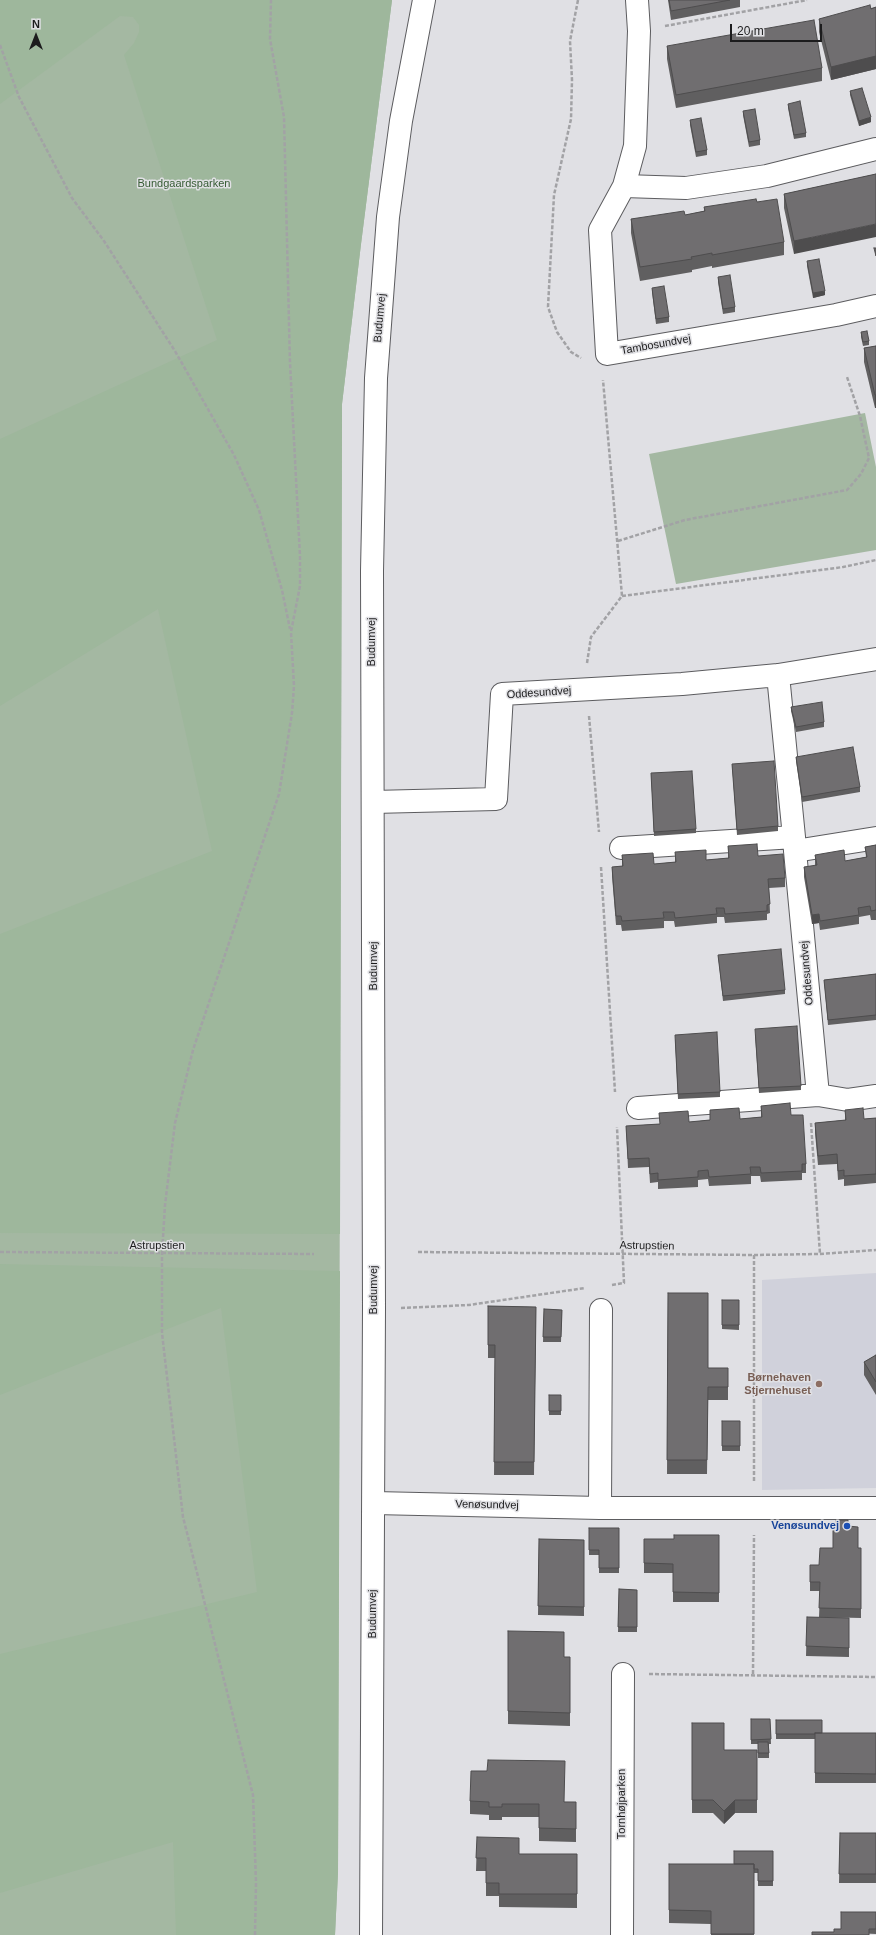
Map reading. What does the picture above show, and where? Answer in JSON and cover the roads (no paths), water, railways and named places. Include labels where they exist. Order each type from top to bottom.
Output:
[{"type":"street","name":"Budumvej","points":[[371,1935],[374,1503],[372,571],[376,378],[388,217],[401,122],[424,0]]},
{"type":"street","name":"Tambosundvej","points":[[637,0],[639,31],[635,146],[624,186],[600,230],[607,354],[836,315],[876,306]]},
{"type":"street","points":[[624,186],[686,188],[766,176],[876,149]]},
{"type":"street","name":"Oddesundvej","points":[[373,802],[496,799],[502,694],[682,684],[778,675],[876,659]]},
{"type":"street","name":"Oddesundvej","points":[[778,675],[795,844],[813,1096]]},
{"type":"street","points":[[621,848],[795,844],[876,838]]},
{"type":"street","points":[[638,1108],[813,1096],[848,1100],[876,1096]]},
{"type":"street","points":[[600,1508],[601,1310]]},
{"type":"street","name":"Venøsundvej","points":[[374,1503],[600,1508],[876,1508]]},
{"type":"street","name":"Tornhøjparken","points":[[622,1674],[622,1935]]},
{"type":"place","name":"Børnehaven Stjernehuset","points":[[819,1384]]},
{"type":"place","name":"Venøsundvej","points":[[847,1526]]},
{"type":"park label","name":"Bundgaardsparken","points":[[184,184]]}]
